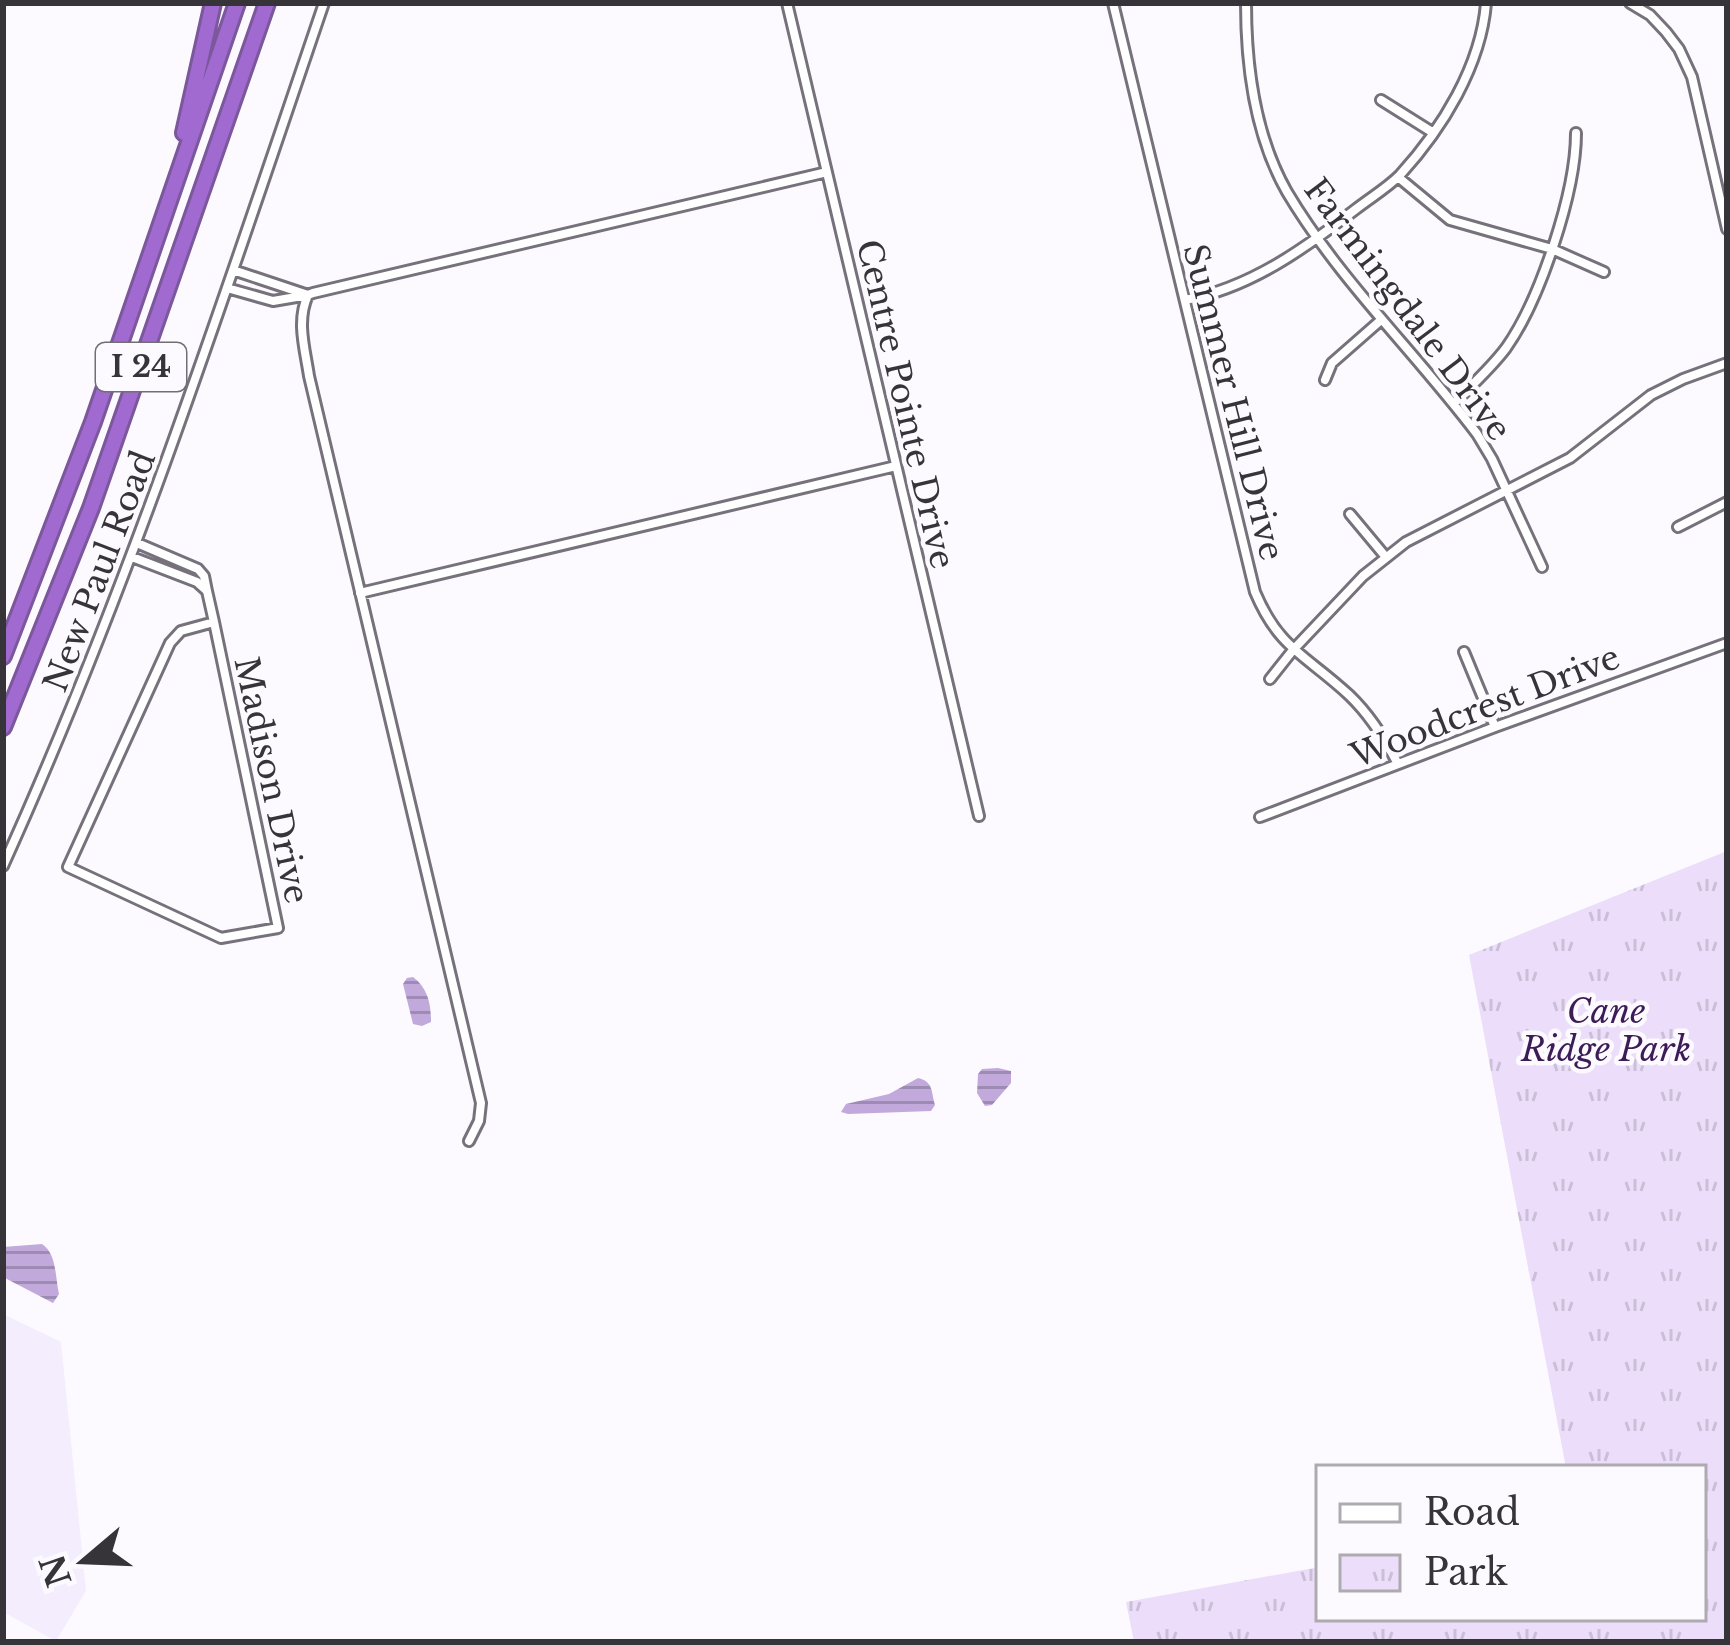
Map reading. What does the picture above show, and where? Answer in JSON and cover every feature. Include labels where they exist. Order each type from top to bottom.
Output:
[{"type":"highway","points":[[164,215],[213,3]]},
{"type":"highway","name":"I 24","points":[[3,656],[93,422],[237,3]]},
{"type":"highway","name":"I 24","points":[[3,727],[91,508],[267,3]]},
{"type":"street","name":"New Paul Road","points":[[3,866],[74,705],[137,543],[324,3]]},
{"type":"street","name":"Centre Pointe Drive","points":[[787,3],[979,816]]},
{"type":"street","name":"Summer Hill Drive","points":[[1113,3],[1255,592],[1266,618],[1293,650],[1371,719],[1398,764]]},
{"type":"street","name":"Farmingdale Drive","points":[[1246,3],[1246,50],[1263,131],[1286,190],[1381,320],[1477,434],[1542,567]]},
{"type":"street","points":[[1185,299],[1241,284],[1318,237],[1398,177],[1466,77],[1486,3]]},
{"type":"street","points":[[1630,3],[1666,32],[1692,77],[1727,230]]},
{"type":"street","points":[[1381,100],[1432,132]]},
{"type":"street","points":[[1454,403],[1507,346],[1525,316],[1552,249],[1576,156],[1576,133]]},
{"type":"street","points":[[227,288],[273,301],[308,295],[827,172]]},
{"type":"street","points":[[1398,177],[1450,220],[1552,249],[1604,272]]},
{"type":"street","points":[[233,270],[308,295]]},
{"type":"street","points":[[308,295],[301,319],[307,363],[481,1103],[478,1126],[469,1141]]},
{"type":"street","points":[[1325,380],[1332,363],[1381,320]]},
{"type":"street","points":[[1270,679],[1385,556],[1430,527],[1570,458],[1651,395],[1727,363]]},
{"type":"street","points":[[360,593],[896,466]]},
{"type":"street","points":[[1678,527],[1727,502]]},
{"type":"street","points":[[1349,514],[1385,556]]},
{"type":"street","points":[[137,543],[201,572],[207,590]]},
{"type":"street","points":[[132,556],[207,590]]},
{"type":"street","points":[[167,570],[172,558]]},
{"type":"street","name":"Madison Drive","points":[[207,590],[214,622],[278,928],[225,939],[68,867],[172,639],[181,631],[214,622]]},
{"type":"street","name":"Woodcrest Drive","points":[[1260,817],[1727,643]]},
{"type":"street","points":[[1464,652],[1495,727]]},
{"type":"shaded area","points":[[413,977],[429,1003],[431,1022],[422,1026],[413,1024],[403,984]]},
{"type":"shaded area","points":[[982,1069],[1011,1071],[1011,1083],[992,1105],[985,1106],[977,1093],[978,1074]]},
{"type":"shaded area","points":[[918,1078],[931,1088],[935,1105],[931,1111],[841,1112],[846,1104],[889,1094]]},
{"type":"shaded area","points":[[42,1244],[55,1266],[59,1294],[53,1303],[3,1277],[3,1247]]},
{"type":"shaded area","points":[[3,1314],[61,1342],[86,1591],[56,1641],[3,1612]]},
{"type":"green space","name":"Cane Ridge Park","points":[[1727,851],[1727,1642],[1134,1642],[1126,1602],[1316,1568],[1316,1621],[1706,1621],[1706,1465],[1565,1465],[1469,955]]}]
